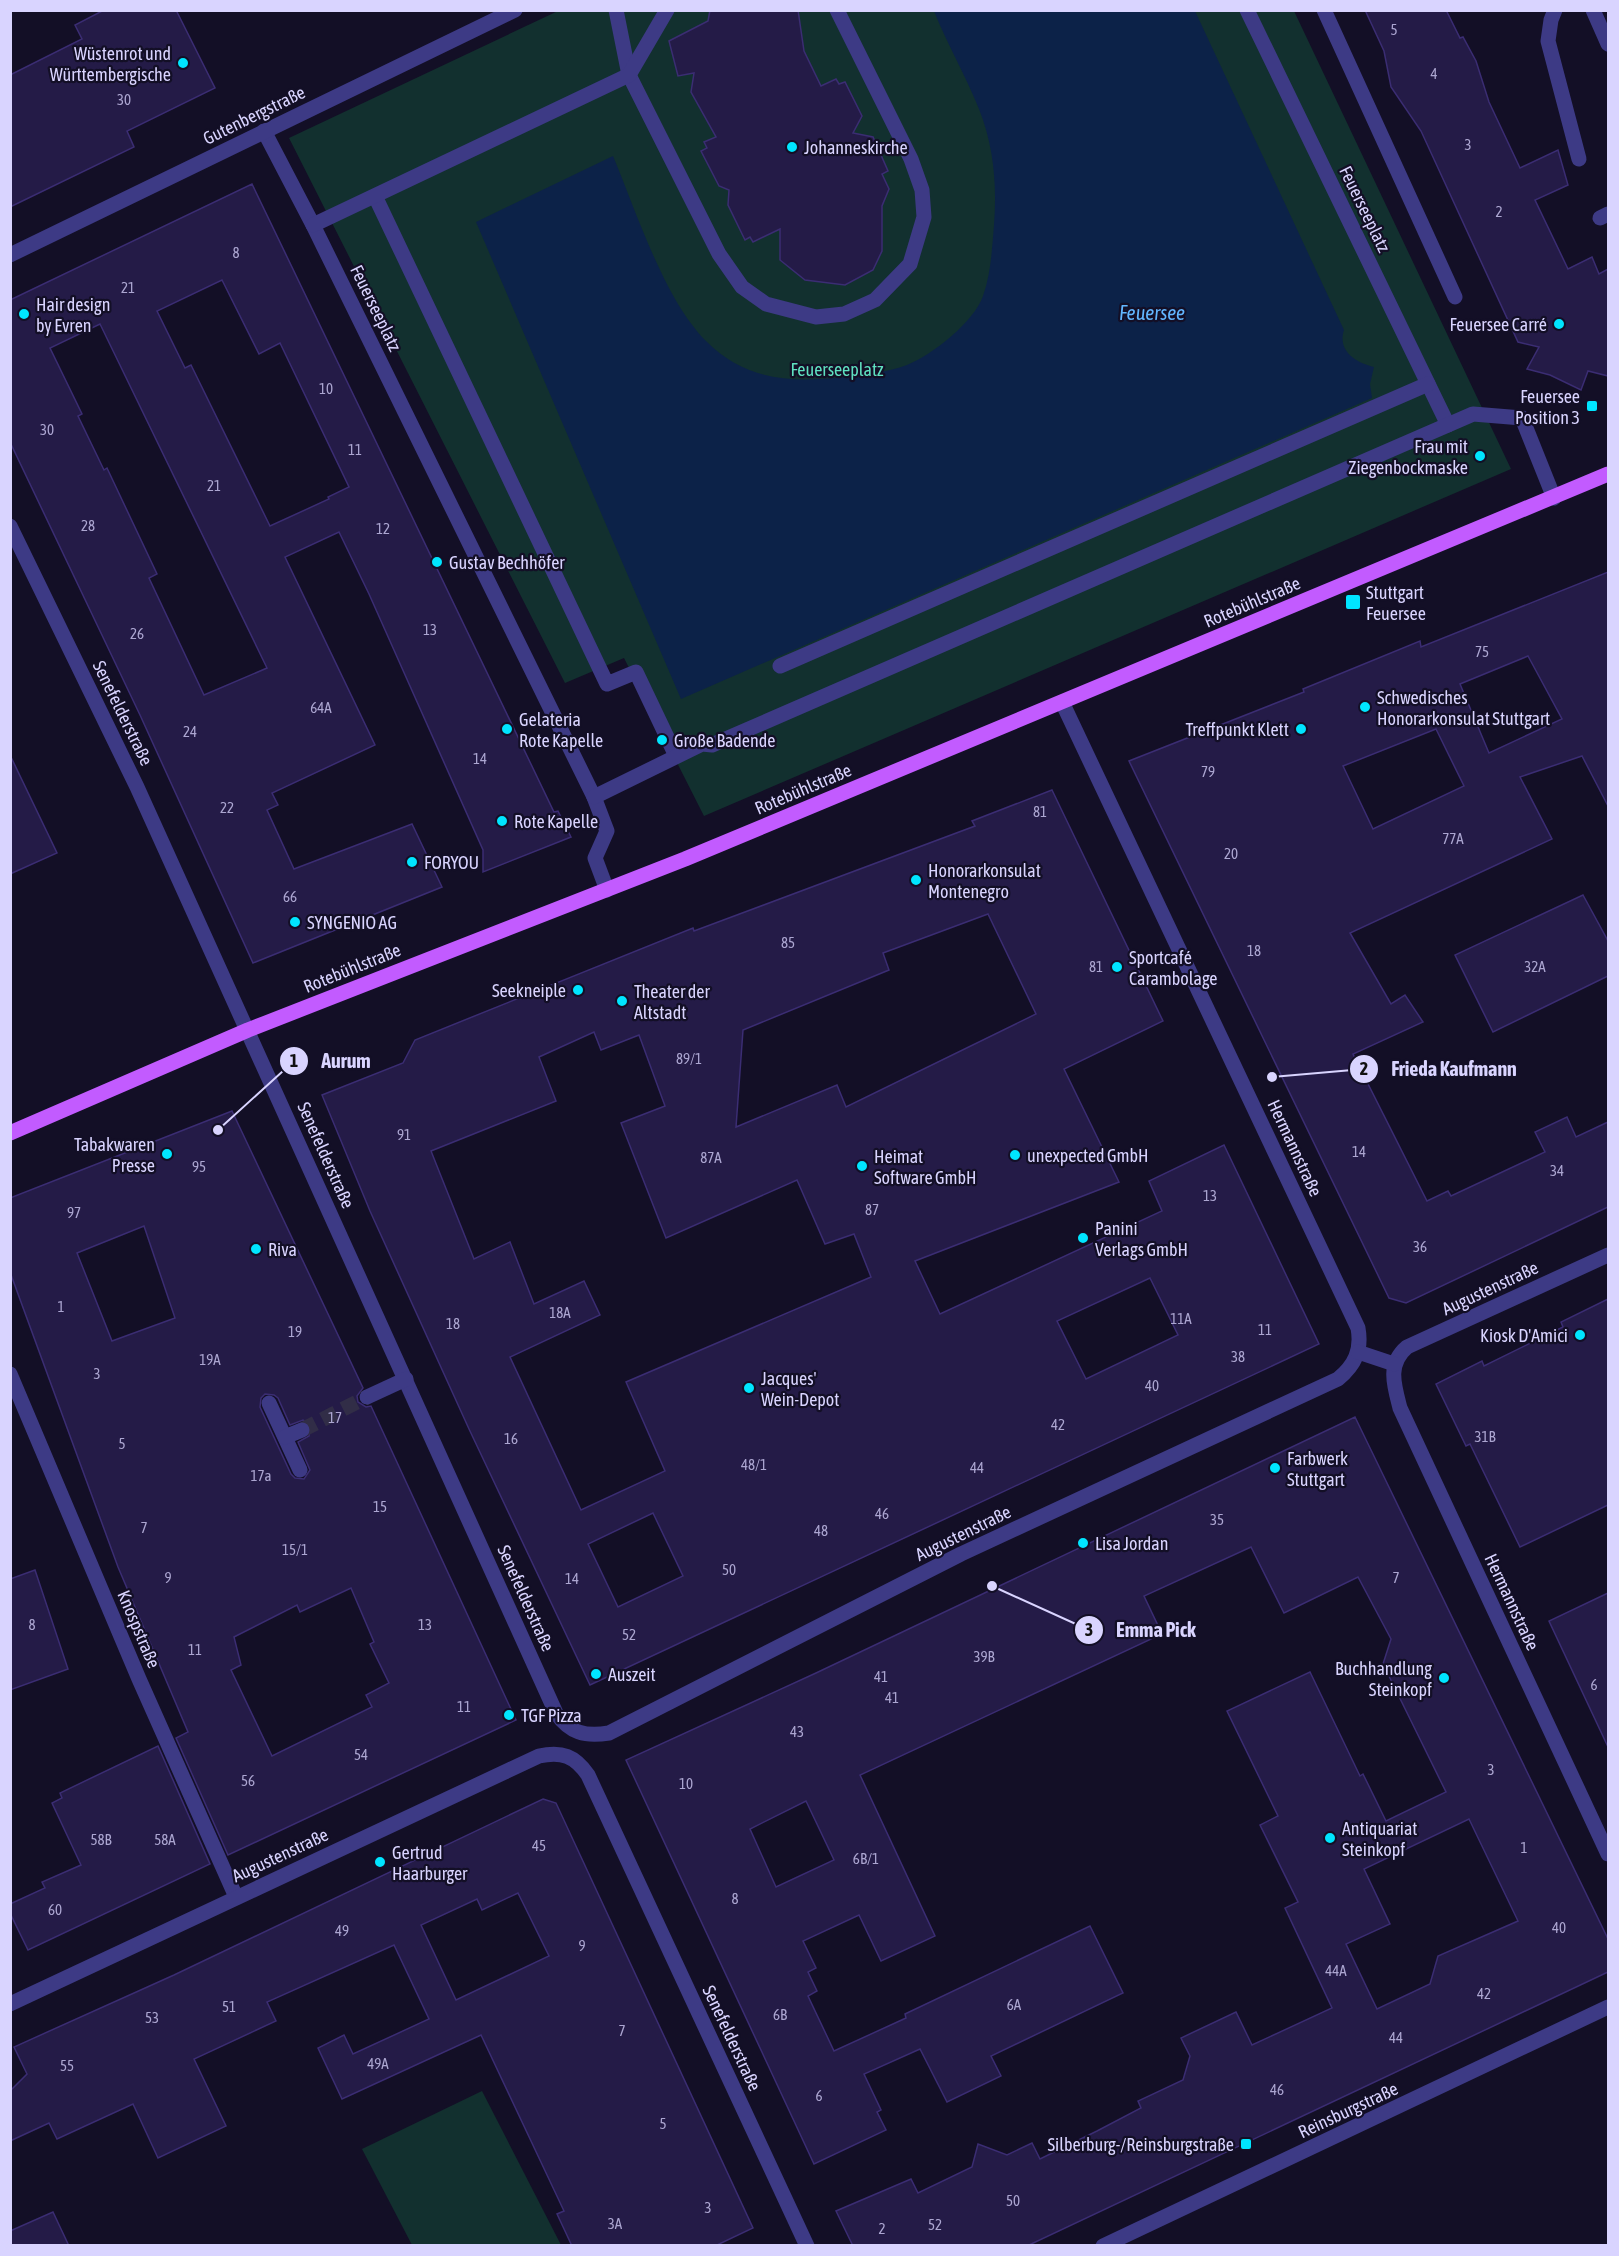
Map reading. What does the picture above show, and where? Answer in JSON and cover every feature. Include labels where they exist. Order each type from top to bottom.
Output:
[{"type":"main road","name":"Rotebühlstraße","points":[[10,1133],[248,1030],[607,890],[1608,474]]},
{"type":"street","name":"Gutenbergstraße","points":[[10,255],[515,10]]},
{"type":"street","points":[[616,10],[629,75],[719,255],[742,287],[765,304],[816,317],[844,314],[875,300],[910,264],[924,217],[922,190],[911,159],[837,10]]},
{"type":"street","points":[[313,225],[629,75],[666,10]]},
{"type":"street","name":"Feuerseeplatz","points":[[1247,10],[1448,425]]},
{"type":"street","points":[[1324,10],[1455,297]]},
{"type":"street","points":[[1555,10],[1548,41],[1579,159]]},
{"type":"street","points":[[1593,10],[1608,44]]},
{"type":"street","name":"Feuerseeplatz","points":[[264,131],[313,225],[594,797],[607,831],[595,858],[607,890]]},
{"type":"street","points":[[375,196],[608,684],[636,672],[676,756]]},
{"type":"street","points":[[780,666],[1428,384]]},
{"type":"street","points":[[594,797],[702,744],[712,745],[1473,414],[1522,418],[1554,498]]},
{"type":"street","name":"Senefelderstraße","points":[[10,526],[137,788],[556,1713],[564,1724],[575,1732]]},
{"type":"street","name":"Hermannstraße","points":[[1062,702],[1358,1328],[1358,1352]]},
{"type":"street","name":"Augustenstraße","points":[[1394,1364],[1399,1354],[1407,1347],[1608,1255]]},
{"type":"street","points":[[1358,1352],[1394,1364]]},
{"type":"street","name":"Augustenstraße","points":[[575,1732],[594,1736],[609,1733],[961,1554],[1338,1379],[1352,1367],[1358,1352]]},
{"type":"street","name":"Hermannstraße","points":[[1394,1364],[1393,1377],[1400,1408],[1608,1854]]},
{"type":"street","name":"Knospstraße","points":[[10,1374],[139,1679],[236,1898]]},
{"type":"street","points":[[367,1397],[406,1379]]},
{"type":"street","points":[[269,1403],[300,1470]]},
{"type":"street","points":[[285,1437],[302,1430]]},
{"type":"street","points":[[568,1755],[575,1732]]},
{"type":"street","name":"Augustenstraße","points":[[10,2004],[539,1756],[553,1753],[568,1755]]},
{"type":"street","name":"Senefelderstraße","points":[[568,1755],[580,1764],[588,1775],[807,2246]]},
{"type":"street","name":"Reinsburgstraße","points":[[1103,2246],[1608,2007]]},
{"type":"green space","name":"Feuerseeplatz","points":[[558,11],[1294,11],[1511,469],[704,816],[624,658],[565,683],[289,138]]},
{"type":"green space","points":[[482,2091],[561,2245],[412,2245],[362,2149]]},
{"type":"water","name":"Feuersee","points":[[934,11],[1195,11],[1344,330],[1343,344],[1346,350],[1355,359],[1374,367],[1370,384],[1372,398],[681,699],[476,222],[613,156],[664,279],[691,323],[721,354],[754,372],[788,379],[807,380],[853,376],[907,365],[940,346],[962,327],[978,306],[988,279],[994,225],[995,181],[984,123]]},
{"type":"building","points":[[104,10],[176,10],[215,88],[127,131],[134,147],[10,207],[10,75],[82,39],[75,25]]},
{"type":"building","name":"Johanneskirche","points":[[710,10],[798,10],[804,51],[821,86],[836,79],[839,84],[845,82],[862,116],[853,133],[873,137],[888,171],[882,174],[889,189],[882,206],[882,251],[873,270],[845,285],[805,280],[780,260],[780,229],[753,242],[750,237],[745,240],[728,205],[729,190],[719,186],[701,151],[707,148],[704,142],[716,137],[691,92],[694,73],[678,76],[669,41],[708,21]]},
{"type":"building","points":[[1365,10],[1446,10],[1460,38],[1463,37],[1476,61],[1489,102],[1520,168],[1558,150],[1568,185],[1535,200],[1568,269],[1592,257],[1599,274],[1608,269],[1608,376],[1588,371],[1581,390],[1550,375],[1527,369],[1539,347],[1518,342],[1421,131],[1391,87],[1384,51]]},
{"type":"building","points":[[252,184],[554,812],[558,811],[571,837],[483,872],[483,850],[339,532],[285,557],[375,745],[272,793],[278,805],[267,810],[294,869],[412,824],[442,887],[253,963],[140,715],[10,442],[10,300]],"holes":[[[222,280],[259,354],[280,343],[349,487],[328,497],[329,499],[270,526],[191,365],[185,368],[157,311]],[[100,324],[267,668],[204,695],[149,578],[157,574],[107,468],[104,470],[78,416],[82,414],[50,348]]]},
{"type":"building","points":[[1608,572],[1608,806],[1582,756],[1520,777],[1552,839],[1350,933],[1391,1004],[1405,995],[1423,1022],[1353,1054],[1427,1201],[1448,1191],[1451,1196],[1545,1152],[1535,1132],[1567,1117],[1576,1137],[1608,1122],[1608,1207],[1406,1303],[1389,1298],[1129,761],[1304,692],[1303,689],[1420,641],[1421,647]],"holes":[[[1528,656],[1562,719],[1489,753],[1460,684]],[[1436,729],[1464,786],[1373,829],[1343,766]]]},
{"type":"building","points":[[10,755],[57,853],[10,874]]},
{"type":"building","points":[[1052,790],[1163,1021],[1064,1069],[1119,1182],[915,1261],[940,1314],[1162,1211],[1149,1181],[1224,1145],[1319,1344],[590,1685],[469,1429],[370,1211],[322,1095],[403,1063],[415,1040],[693,928],[694,931],[975,826],[972,821]],"holes":[[[988,914],[1036,1014],[846,1107],[837,1085],[736,1127],[743,1030],[889,970],[883,953]],[[594,1032],[601,1050],[639,1035],[665,1106],[621,1123],[666,1238],[797,1180],[825,1244],[854,1234],[871,1277],[626,1382],[665,1471],[581,1510],[510,1357],[600,1315],[584,1281],[534,1304],[510,1242],[474,1259],[431,1151],[556,1101],[539,1057]],[[1150,1278],[1178,1335],[1086,1379],[1057,1321]],[[653,1513],[683,1576],[618,1607],[588,1544]]]},
{"type":"building","points":[[1583,895],[1608,941],[1608,976],[1493,1032],[1455,955]]},
{"type":"building","points":[[232,1111],[363,1388],[357,1396],[358,1402],[366,1407],[371,1406],[516,1720],[228,1855],[176,1738],[188,1732],[118,1567],[10,1272],[10,1198]],"holes":[[[144,1226],[175,1318],[112,1341],[77,1253]],[[265,1394],[278,1398],[290,1425],[303,1420],[311,1426],[309,1436],[298,1442],[310,1470],[304,1479],[295,1478],[291,1474],[260,1407],[261,1398]],[[351,1588],[374,1642],[370,1644],[389,1683],[366,1695],[372,1707],[272,1756],[231,1670],[241,1665],[234,1637],[297,1605],[300,1612]]]},
{"type":"building","points":[[1608,1299],[1608,1505],[1520,1547],[1470,1444],[1466,1446],[1436,1384],[1482,1361],[1484,1366],[1563,1327],[1561,1322]]},
{"type":"building","points":[[1355,1417],[1608,1939],[1608,1972],[1027,2246],[853,2246],[836,2211],[911,2179],[918,2193],[972,2167],[978,2144],[1007,2155],[1032,2143],[1040,2159],[1097,2131],[1141,2108],[1138,2101],[1183,2080],[1190,2056],[1181,2038],[1236,2012],[1252,2045],[1332,2008],[1285,1908],[1298,1902],[1260,1825],[1278,1816],[1227,1711],[1310,1672],[1360,1776],[1363,1774],[1386,1821],[1446,1792],[1383,1664],[1391,1639],[1358,1577],[1284,1613],[1251,1547],[1144,1596],[1162,1634],[860,1775],[935,1936],[881,1961],[859,1915],[803,1941],[816,1968],[808,1972],[817,1991],[808,1996],[834,2051],[906,2018],[905,2014],[1090,1926],[1123,1993],[991,2056],[1001,2076],[947,2102],[920,2049],[864,2074],[881,2110],[877,2112],[886,2130],[814,2164],[626,1760],[816,1673]],"holes":[[[806,1801],[834,1860],[776,1887],[750,1829]],[[1469,1819],[1518,1921],[1438,1956],[1430,1984],[1377,2009],[1346,1944],[1390,1924],[1364,1869]]]},
{"type":"building","points":[[35,1570],[68,1669],[10,1690],[10,1579]]},
{"type":"building","points":[[1608,1593],[1608,1747],[1549,1621]]},
{"type":"building","points":[[158,1746],[210,1864],[28,1950],[10,1913],[10,1904],[45,1888],[42,1882],[81,1865],[52,1803],[62,1798],[60,1793]]},
{"type":"building","points":[[543,1799],[556,1803],[753,2228],[715,2246],[572,2246],[557,2214],[564,2211],[481,2035],[342,2099],[318,2048],[344,2035],[353,2054],[429,2019],[394,1945],[267,2002],[276,2021],[194,2059],[226,2126],[158,2158],[133,2104],[57,2139],[49,2123],[10,2141],[10,2091],[27,2074],[14,2047],[174,1975]],"holes":[[[518,1893],[549,1956],[456,2000],[421,1925],[477,1899],[482,1910]]]},
{"type":"building","points":[[53,2212],[69,2246],[10,2246],[10,2231]]},
{"type":"tunnel","points":[[302,1430],[367,1397]]},
{"type":"place","name":"Wüstenrot und Württembergische","points":[[183,63]]},
{"type":"place","name":"Johanneskirche","points":[[792,147]]},
{"type":"place","name":"Hair design by Evren","points":[[24,314]]},
{"type":"place","name":"Feuersee Carré","points":[[1559,324]]},
{"type":"place","name":"Feuersee Position 3","points":[[1592,406]]},
{"type":"place","name":"Frau mit Ziegenbockmaske","points":[[1480,456]]},
{"type":"place","name":"Gustav Bechhöfer","points":[[437,562]]},
{"type":"place","name":"Stuttgart Feuersee","points":[[1353,602]]},
{"type":"place","name":"Schwedisches Honorarkonsulat Stuttgart","points":[[1365,707]]},
{"type":"place","name":"Gelateria Rote Kapelle","points":[[507,729]]},
{"type":"place","name":"Treffpunkt Klett","points":[[1301,729]]},
{"type":"place","name":"Große Badende","points":[[662,740]]},
{"type":"place","name":"Rote Kapelle","points":[[502,821]]},
{"type":"place","name":"FORYOU","points":[[412,862]]},
{"type":"place","name":"Honorarkonsulat Montenegro","points":[[916,880]]},
{"type":"place","name":"SYNGENIO AG","points":[[295,922]]},
{"type":"place","name":"Sportcafé Carambolage","points":[[1117,967]]},
{"type":"place","name":"Seekneiple","points":[[578,990]]},
{"type":"place","name":"Theater der Altstadt","points":[[622,1001]]},
{"type":"place","name":"Frieda Kaufmann","points":[[1272,1077]]},
{"type":"place","name":"Aurum","points":[[218,1130]]},
{"type":"place","name":"Tabakwaren Presse","points":[[167,1154]]},
{"type":"place","name":"unexpected GmbH","points":[[1015,1155]]},
{"type":"place","name":"Heimat Software GmbH","points":[[862,1166]]},
{"type":"place","name":"Panini Verlags GmbH","points":[[1083,1238]]},
{"type":"place","name":"Riva","points":[[256,1249]]},
{"type":"place","name":"Kiosk D'Amici","points":[[1580,1335]]},
{"type":"place","name":"Jacques' Wein-Depot","points":[[749,1388]]},
{"type":"place","name":"Farbwerk Stuttgart","points":[[1275,1468]]},
{"type":"place","name":"Lisa Jordan","points":[[1083,1543]]},
{"type":"place","name":"Emma Pick","points":[[992,1586]]},
{"type":"place","name":"Auszeit","points":[[596,1674]]},
{"type":"place","name":"Buchhandlung Steinkopf","points":[[1444,1678]]},
{"type":"place","name":"TGF Pizza","points":[[509,1715]]},
{"type":"place","name":"Antiquariat Steinkopf","points":[[1330,1838]]},
{"type":"place","name":"Gertrud Haarburger","points":[[380,1862]]},
{"type":"place","name":"Silberburg-/Reinsburgstraße","points":[[1246,2144]]}]
